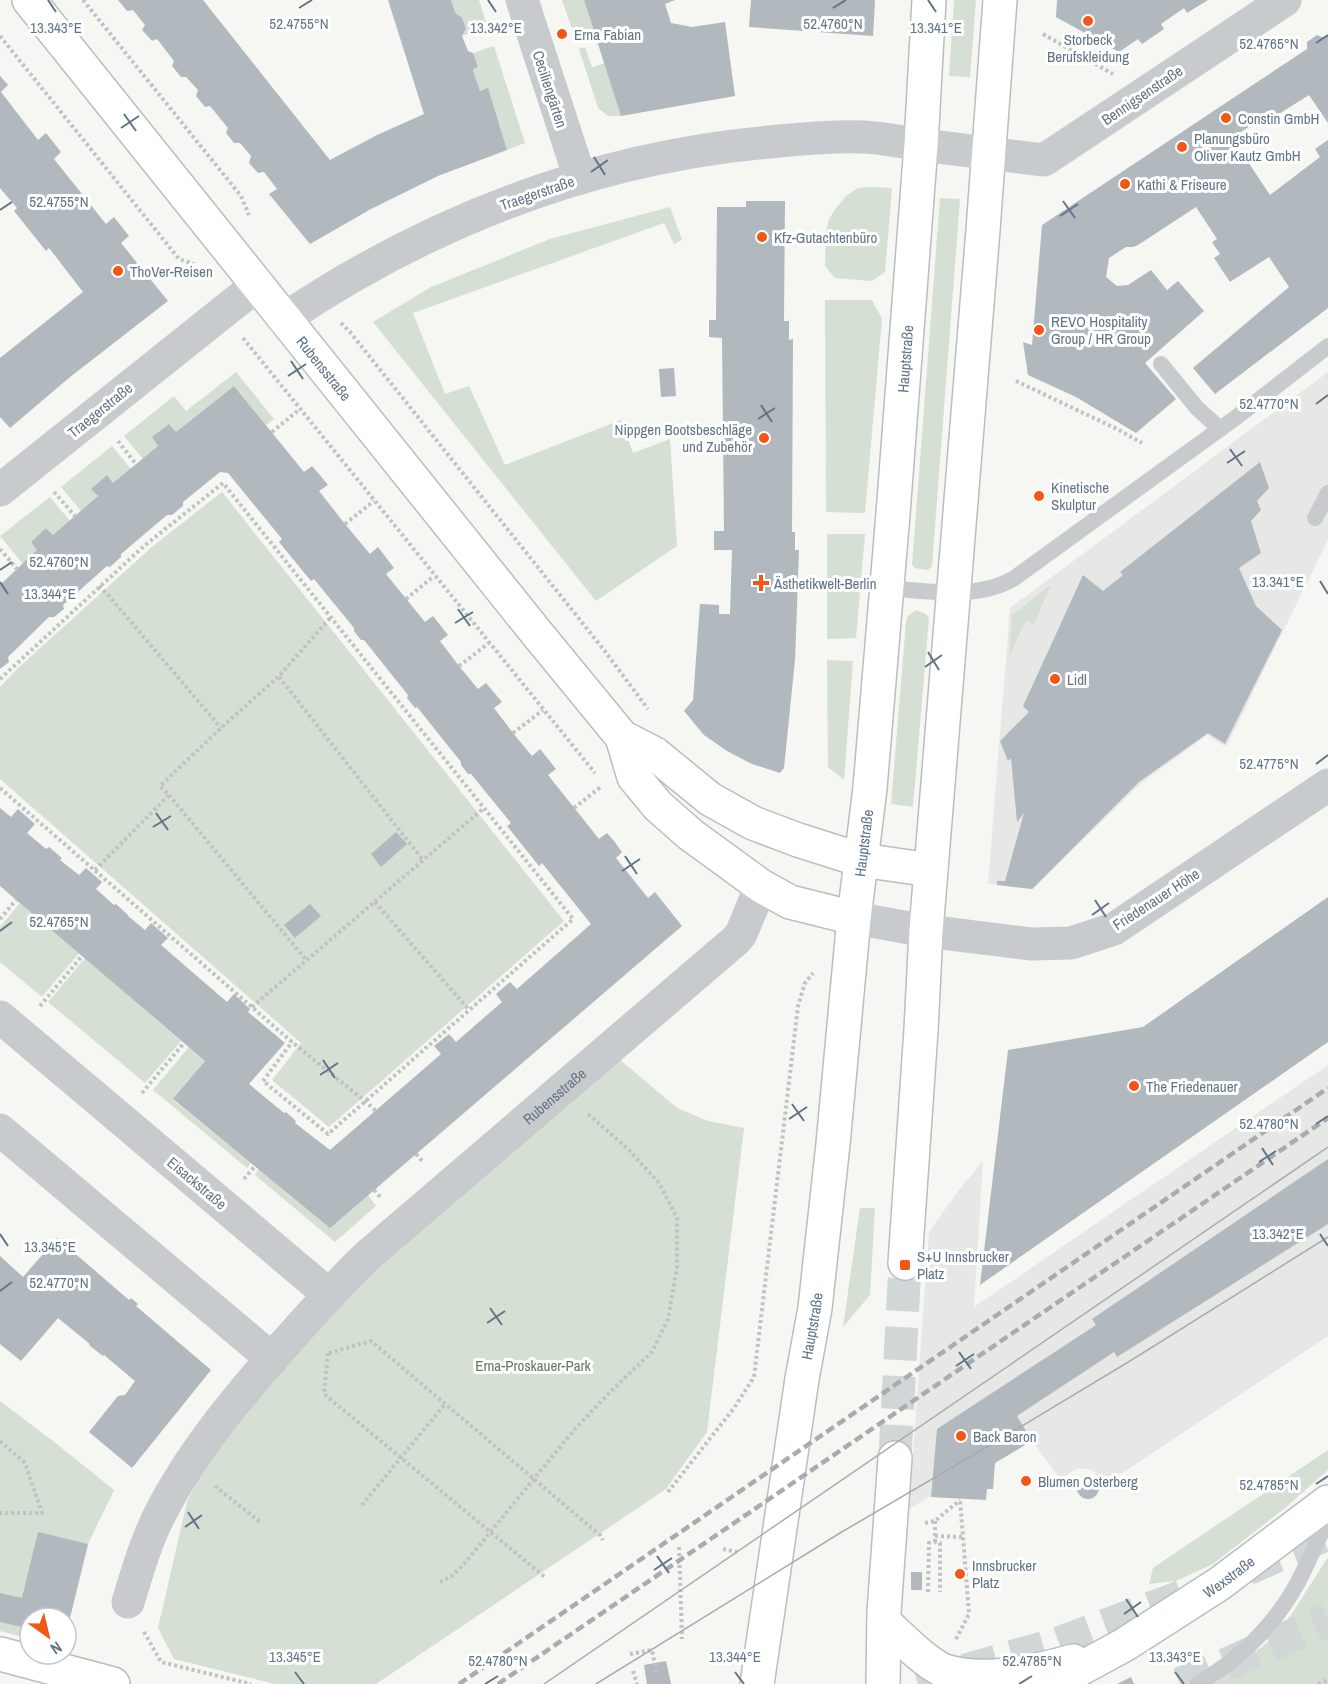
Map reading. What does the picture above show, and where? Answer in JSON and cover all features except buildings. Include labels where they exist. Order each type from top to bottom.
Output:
[{"type":"main road","name":"Rubensstraße","points":[[29,0],[622,737],[634,777],[658,806],[692,835],[761,886],[790,902],[854,918]]},
{"type":"main road","name":"Hauptstraße","points":[[757,1684],[802,1379],[815,1308],[854,918],[870,788],[921,145],[929,0]]},
{"type":"main road","points":[[905,1263],[926,931],[1000,0]]},
{"type":"main road","name":"Rubensstraße","points":[[622,737],[656,754],[710,799],[753,823],[861,860],[931,870]]},
{"type":"main road","points":[[883,1684],[895,1458]]},
{"type":"main road","name":"Wexstraße","points":[[1052,1684],[1124,1645],[1219,1584],[1328,1502]]},
{"type":"main road","name":"Wexstraße","points":[[885,1622],[939,1669],[974,1680],[1019,1677],[1124,1645]]},
{"type":"main road","points":[[0,1654],[113,1684]]},
{"type":"street","name":"Ceciliengärten","points":[[522,0],[579,178]]},
{"type":"street","name":"Bennigsenstraße","points":[[921,145],[1044,160],[1285,0]]},
{"type":"street","name":"Traegerstraße","points":[[284,319],[358,272],[426,236],[499,205],[579,178],[679,154],[736,145],[865,137],[921,145]]},
{"type":"street","name":"Traegerstraße","points":[[0,490],[257,285]]},
{"type":"street","name":"Friedenauer Höhe","points":[[854,918],[926,931],[1032,944],[1071,943],[1114,929],[1328,785]]},
{"type":"street","name":"Rubensstraße","points":[[328,1294],[366,1257],[735,940],[741,934],[761,886]]},
{"type":"street","name":"Eisackstraße","points":[[0,1017],[328,1294]]},
{"type":"street","points":[[0,1130],[272,1359]]},
{"type":"street","points":[[128,1602],[142,1556],[158,1517],[188,1465],[246,1388],[328,1294]]},
{"type":"lane","points":[[887,588],[953,593],[1000,586],[1013,579],[1326,351]]},
{"type":"lane","points":[[1161,363],[1197,408],[1220,429]]},
{"type":"lane","points":[[1315,518],[1328,493]]},
{"type":"lane","points":[[1197,1684],[1234,1660],[1268,1628],[1296,1585],[1328,1517]]},
{"type":"path","points":[[83,0],[241,196],[252,223]]},
{"type":"path","points":[[1043,34],[1119,77]]},
{"type":"path","points":[[0,36],[179,259],[195,265]]},
{"type":"path","points":[[350,332],[604,650]]},
{"type":"path","points":[[245,341],[596,775]]},
{"type":"path","points":[[1016,381],[1142,442]]},
{"type":"path","points":[[272,432],[300,409]]},
{"type":"path","points":[[114,437],[136,464]]},
{"type":"path","points":[[0,679],[144,546],[224,483],[573,919],[328,1134],[263,1081],[292,1042]]},
{"type":"path","points":[[51,487],[75,516]]},
{"type":"path","points":[[345,524],[374,501]]},
{"type":"path","points":[[0,549],[17,569]]},
{"type":"path","points":[[406,599],[434,576]]},
{"type":"path","points":[[99,586],[221,728]]},
{"type":"path","points":[[307,961],[160,786],[279,676],[331,617]]},
{"type":"path","points":[[459,666],[489,643]]},
{"type":"path","points":[[279,676],[423,860]]},
{"type":"path","points":[[513,733],[543,710]]},
{"type":"path","points":[[574,808],[604,784],[610,793]]},
{"type":"path","points":[[0,788],[292,1042],[376,1111]]},
{"type":"path","points":[[95,870],[169,795]]},
{"type":"path","points":[[252,1007],[484,808]]},
{"type":"path","points":[[0,919],[16,900]]},
{"type":"path","points":[[375,902],[469,1010]]},
{"type":"path","points":[[38,1009],[82,956]]},
{"type":"path","points":[[668,1492],[734,1408],[754,1377],[798,1006],[805,983]]},
{"type":"path","points":[[141,1095],[184,1043]]},
{"type":"path","points":[[440,1582],[452,1576],[464,1564],[575,1429],[652,1352],[668,1319],[677,1268],[677,1218],[659,1183],[628,1149],[585,1111]]},
{"type":"path","points":[[243,1180],[255,1166]]},
{"type":"path","points":[[374,1190],[383,1200]]},
{"type":"path","points":[[329,1353],[371,1341],[600,1535],[603,1540]]},
{"type":"path","points":[[323,1348],[329,1353]]},
{"type":"path","points":[[329,1353],[324,1394],[546,1578]]},
{"type":"path","points":[[362,1505],[445,1404]]},
{"type":"path","points":[[0,1441],[25,1462],[42,1513],[0,1514]]},
{"type":"path","points":[[188,1465],[260,1522]]},
{"type":"path","points":[[916,1525],[935,1521],[960,1499],[969,1614],[953,1646]]},
{"type":"path","points":[[935,1521],[935,1542]]},
{"type":"path","points":[[935,1536],[963,1537]]},
{"type":"path","points":[[928,1592],[929,1543],[935,1542],[940,1544],[940,1592]]},
{"type":"path","points":[[679,1547],[682,1639]]},
{"type":"path","points":[[723,1550],[737,1552]]},
{"type":"path","points":[[128,1602],[160,1662],[251,1684]]},
{"type":"path","points":[[630,1654],[652,1650],[657,1676]]},
{"type":"path","points":[[633,1671],[636,1684]]},
{"type":"path","points":[[1318,1684],[1328,1680]]},
{"type":"shaded area","points":[[1328,372],[1328,540],[1226,747],[1207,735],[1139,785],[1033,889],[988,884],[1010,608]]},
{"type":"shaded area","points":[[1328,1065],[1328,1336],[1124,1472],[1101,1482],[1093,1470],[1078,1468],[1060,1479],[1028,1436],[909,1509],[929,1232],[983,1161],[974,1307]]},
{"type":"green space","points":[[451,0],[479,0],[488,28],[462,36],[466,29],[462,17],[456,14]]},
{"type":"green space","points":[[562,0],[584,0],[593,29],[574,35]]},
{"type":"green space","points":[[954,0],[976,0],[970,77],[949,76]]},
{"type":"green space","points":[[494,46],[525,143],[507,150],[488,89],[480,91],[473,70],[478,65],[473,53]]},
{"type":"green space","points":[[585,47],[592,67],[605,63],[621,116],[608,116],[598,108],[579,49]]},
{"type":"green space","points":[[858,188],[892,188],[885,272],[872,281],[835,278],[825,266],[826,231],[829,219],[846,196]]},
{"type":"green space","points":[[940,198],[960,199],[932,566],[928,570],[915,568],[912,565]]},
{"type":"green space","points":[[670,207],[682,240],[674,244],[664,223],[413,313],[445,394],[469,386],[505,465],[621,420],[633,453],[670,439],[677,546],[596,601],[373,322],[431,287],[550,239]]},
{"type":"green space","points":[[825,300],[872,300],[882,319],[865,513],[826,512]]},
{"type":"green space","points":[[236,372],[274,419],[266,425],[234,386],[176,432],[153,437],[158,446],[143,459],[124,436],[174,396],[186,411]]},
{"type":"green space","points":[[112,446],[131,469],[113,483],[107,475],[91,489],[98,496],[81,511],[61,487]]},
{"type":"green space","points":[[222,492],[564,921],[329,1127],[272,1080],[301,1043],[0,779],[0,687],[153,546]]},
{"type":"green space","points":[[50,497],[70,521],[53,535],[46,528],[31,542],[37,550],[23,564],[0,536]]},
{"type":"green space","points":[[827,534],[865,534],[856,638],[827,639]]},
{"type":"green space","points":[[1051,585],[1034,624],[1026,620],[1009,657],[1012,615]]},
{"type":"green space","points":[[916,610],[926,614],[929,618],[913,807],[891,804],[906,622],[907,617]]},
{"type":"green space","points":[[827,660],[853,661],[844,780],[828,767]]},
{"type":"green space","points":[[20,903],[79,953],[42,997],[0,962],[0,927]]},
{"type":"green space","points":[[85,958],[181,1041],[145,1083],[48,1002]]},
{"type":"green space","points":[[189,1047],[205,1061],[173,1100],[251,1163],[247,1168],[153,1090]]},
{"type":"green space","name":"Erna-Proskauer-Park","points":[[618,1058],[677,1108],[708,1121],[744,1128],[707,1432],[666,1489],[376,1684],[275,1684],[174,1659],[158,1628],[187,1502],[215,1454],[263,1392],[375,1268]]},
{"type":"green space","points":[[259,1169],[368,1195],[376,1206],[335,1242],[255,1175]]},
{"type":"green space","points":[[860,1208],[875,1208],[870,1295],[843,1327]]},
{"type":"green space","points":[[0,1401],[114,1490],[88,1544],[73,1606],[18,1606],[18,1636],[0,1631]]},
{"type":"green space","points":[[1328,1450],[1328,1470],[1285,1508],[1213,1564],[1176,1581],[1149,1584],[1153,1568]]},
{"type":"green space","points":[[1328,1557],[1328,1684],[1214,1684],[1268,1642],[1291,1615]]},
{"type":"tunnel","points":[[895,1458],[905,1263]]},
{"type":"tunnel","points":[[1247,1569],[1328,1534]]},
{"type":"tunnel","points":[[918,1684],[1056,1644],[1191,1593]]},
{"type":"tunnel","points":[[1180,1684],[1328,1620]]},
{"type":"tram line","points":[[544,1684],[1328,1147]]},
{"type":"tram line","points":[[596,1684],[840,1533],[1130,1361],[1328,1237]]},
{"type":"railway","points":[[459,1684],[1328,1088]]},
{"type":"railway","points":[[498,1684],[1328,1118]]},
{"type":"place","name":"Storbeck Berufskleidung","points":[[1088,21]]},
{"type":"place","name":"Erna Fabian","points":[[562,34]]},
{"type":"place","name":"Constin GmbH","points":[[1226,118]]},
{"type":"place","name":"Planungsbüro Oliver Kautz GmbH","points":[[1182,147]]},
{"type":"place","name":"Kathi & Friseure","points":[[1125,184]]},
{"type":"place","name":"Kfz-Gutachtenbüro","points":[[762,237]]},
{"type":"place","name":"ThoVer-Reisen","points":[[118,271]]},
{"type":"place","name":"REVO Hospitality Group / HR Group","points":[[1039,330]]},
{"type":"place","name":"Nippgen Bootsbeschläge und Zubehör","points":[[764,438]]},
{"type":"place","name":"Kinetische Skulptur","points":[[1039,496]]},
{"type":"place","name":"Ästhetikwelt-Berlin","points":[[761,583]]},
{"type":"place","name":"Lidl","points":[[1055,679]]},
{"type":"place","name":"The Friedenauer","points":[[1134,1086]]},
{"type":"place","name":"S+U Innsbrucker Platz","points":[[905,1265]]},
{"type":"place","name":"Back Baron","points":[[961,1436]]},
{"type":"place","name":"Blumen Osterberg","points":[[1026,1481]]},
{"type":"place","name":"Innsbrucker Platz","points":[[960,1574]]}]
